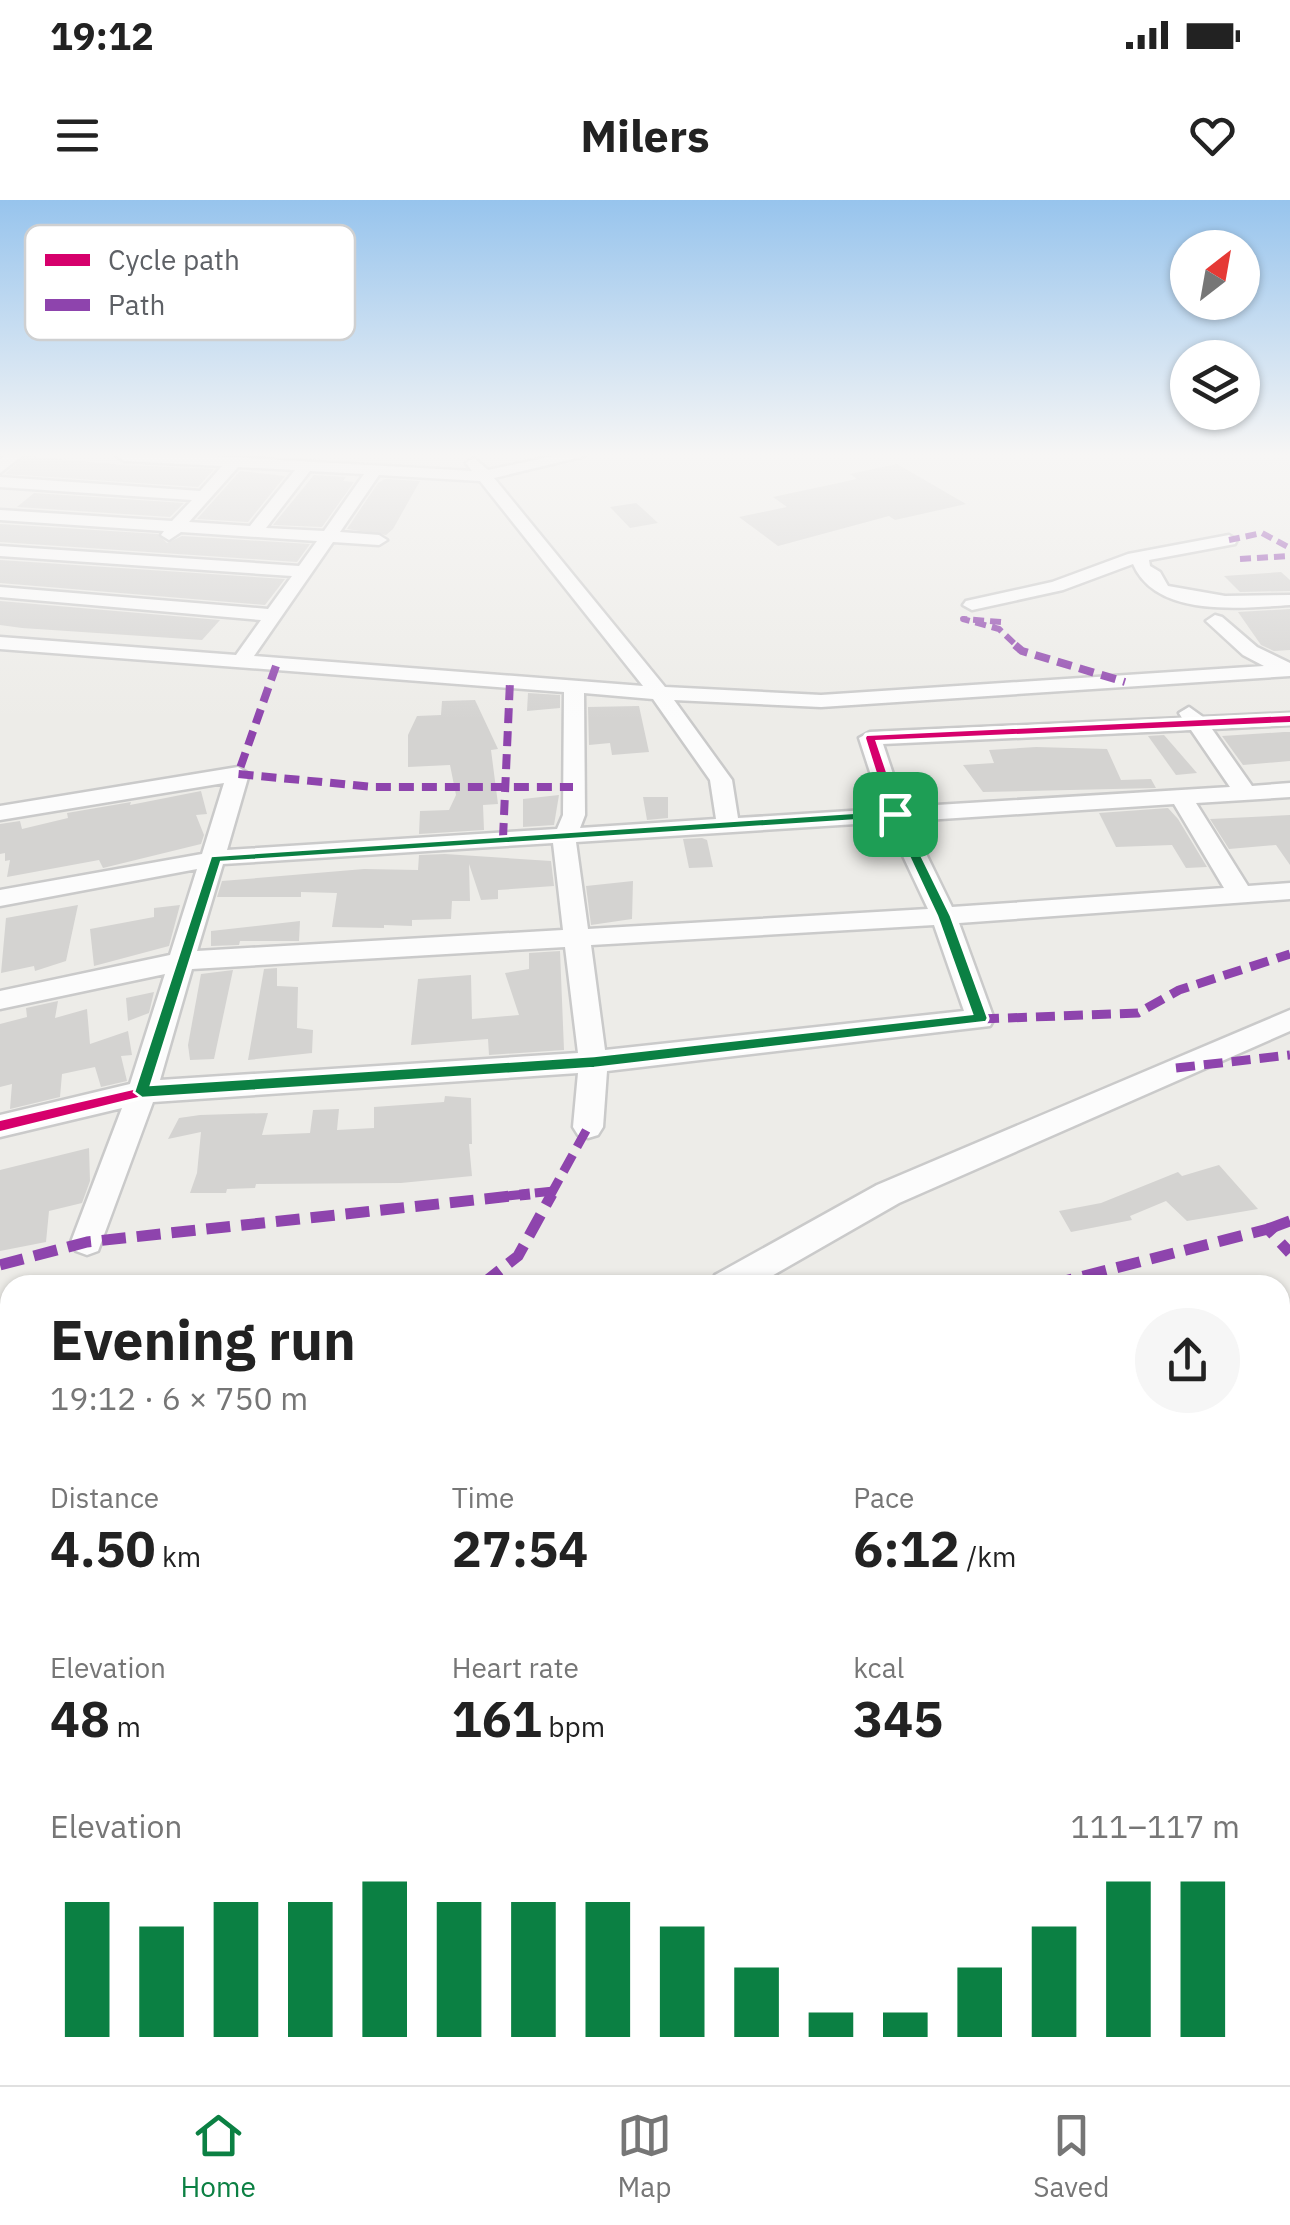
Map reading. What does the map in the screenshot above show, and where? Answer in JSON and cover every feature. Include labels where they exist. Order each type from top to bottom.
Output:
[{"type":"street","points":[[60,648],[160,544]]},
{"type":"street","points":[[240,663],[323,544]]},
{"type":"street","points":[[537,544],[659,693],[721,780],[728,824]]},
{"type":"street","points":[[972,605],[1056,586],[1140,557],[1208,544]]},
{"type":"street","points":[[0,551],[113,594],[304,572]]},
{"type":"street","points":[[1140,557],[1142,568],[1154,576],[1161,590],[1213,612],[1250,651],[1290,670]]},
{"type":"street","points":[[0,592],[113,594],[272,614]]},
{"type":"street","points":[[1213,612],[1290,600]]},
{"type":"street","points":[[1213,612],[1218,644],[1213,676]]},
{"type":"street","points":[[0,643],[659,693],[821,700],[1290,670]]},
{"type":"street","points":[[1164,680],[1229,764],[1244,792]]},
{"type":"street","points":[[574,686],[574,815],[566,834],[594,1062],[588,1128]]},
{"type":"street","points":[[0,1126],[142,1092],[594,1062],[980,1018],[944,916],[895,814],[870,738],[1290,720]]},
{"type":"street","points":[[0,812],[238,774],[142,1092],[87,1242]]},
{"type":"street","points":[[0,898],[215,859],[1290,790]]},
{"type":"street","points":[[1180,795],[1240,894]]},
{"type":"street","points":[[0,1000],[183,961],[944,916],[1290,890]]},
{"type":"street","points":[[744,1275],[888,1194],[1290,1020]]},
{"type":"building","points":[[29,544],[310,544],[297,562]]},
{"type":"building","points":[[0,560],[285,579],[265,605],[0,583]]},
{"type":"building","points":[[1281,572],[1290,580],[1290,591],[1240,592],[1224,576]]},
{"type":"building","points":[[0,601],[220,620],[202,640],[22,628],[0,625]]},
{"type":"building","points":[[1290,609],[1290,650],[1274,651],[1261,645],[1238,612]]},
{"type":"building","points":[[528,693],[560,695],[560,708],[527,711]]},
{"type":"building","points":[[475,700],[498,749],[491,750],[498,804],[483,805],[484,830],[419,834],[420,811],[449,810],[456,795],[450,765],[408,767],[408,735],[417,716],[441,715],[442,701]]},
{"type":"building","points":[[639,706],[649,752],[612,755],[610,743],[589,745],[588,707]]},
{"type":"building","points":[[1290,732],[1290,761],[1243,765],[1222,736]]},
{"type":"building","points":[[1164,735],[1197,773],[1176,775],[1148,736]]},
{"type":"building","points":[[1107,749],[1121,780],[1151,779],[1156,788],[983,792],[963,765],[994,763],[989,750]]},
{"type":"building","points":[[201,791],[207,814],[196,815],[204,835],[201,844],[103,868],[99,860],[7,877],[10,860],[5,861],[5,853],[0,854],[0,824],[20,821],[22,829],[68,818],[67,813]]},
{"type":"building","points":[[559,795],[554,825],[523,827],[523,799]]},
{"type":"building","points":[[643,797],[668,797],[668,818],[647,820]]},
{"type":"building","points":[[1168,808],[1207,867],[1186,868],[1172,845],[1116,847],[1099,813]]},
{"type":"building","points":[[1290,815],[1290,865],[1276,845],[1229,849],[1210,819]]},
{"type":"building","points":[[683,839],[707,840],[713,867],[689,868]]},
{"type":"building","points":[[419,855],[551,861],[554,886],[498,890],[498,899],[481,900],[469,864],[470,901],[452,901],[451,919],[412,920],[412,926],[384,928],[332,927],[337,893],[217,897],[222,881],[364,869],[418,870]]},
{"type":"building","points":[[633,881],[632,919],[591,925],[586,886]]},
{"type":"building","points":[[78,905],[66,961],[35,971],[34,966],[1,973],[6,918]]},
{"type":"building","points":[[180,905],[169,946],[94,966],[90,929],[154,917],[154,908]]},
{"type":"building","points":[[300,921],[299,941],[240,941],[239,945],[211,946],[211,931]]},
{"type":"building","points":[[560,951],[564,1050],[489,1055],[488,1039],[411,1045],[418,979],[471,975],[472,1019],[519,1015],[505,973],[529,969],[529,953]]},
{"type":"building","points":[[277,968],[277,986],[298,987],[297,1028],[313,1030],[312,1053],[248,1060],[264,969]]},
{"type":"building","points":[[233,970],[214,1059],[190,1060],[188,1045],[201,974]]},
{"type":"building","points":[[154,992],[149,1013],[128,1021],[126,998]]},
{"type":"building","points":[[58,1001],[55,1018],[87,1009],[90,1044],[128,1031],[132,1055],[121,1056],[127,1081],[101,1087],[95,1067],[62,1074],[60,1097],[10,1109],[12,1084],[0,1087],[0,1024],[27,1017],[26,1008]]},
{"type":"building","points":[[445,1096],[471,1098],[472,1176],[401,1183],[256,1184],[255,1188],[227,1189],[226,1193],[190,1193],[197,1173],[201,1132],[168,1139],[179,1118],[200,1115],[268,1113],[262,1135],[310,1133],[313,1110],[339,1109],[337,1130],[374,1128],[374,1107],[444,1102]]},
{"type":"building","points":[[89,1148],[90,1181],[82,1203],[49,1211],[46,1242],[0,1251],[0,1170]]},
{"type":"building","points":[[1219,1165],[1258,1209],[1187,1221],[1166,1201],[1130,1216],[1132,1220],[1071,1232],[1059,1211],[1101,1203],[1178,1172],[1182,1176]]},
{"type":"marked path","points":[[1282,544],[1290,548]]},
{"type":"marked path","points":[[1240,559],[1290,556]]},
{"type":"marked path","points":[[1001,622],[963,619],[999,629],[1022,651],[1125,682]]},
{"type":"marked path","points":[[276,666],[238,774],[374,787],[573,787]]},
{"type":"marked path","points":[[503,838],[510,681]]},
{"type":"marked path","points":[[980,1019],[1138,1013],[1179,990],[1290,954]]},
{"type":"marked path","points":[[1176,1068],[1290,1055]]},
{"type":"marked path","points":[[494,1275],[518,1256],[588,1127]]},
{"type":"marked path","points":[[0,1265],[87,1242],[554,1191]]},
{"type":"marked path","points":[[1268,1229],[1290,1221]]},
{"type":"marked path","points":[[1088,1275],[1268,1229],[1290,1253]]},
{"type":"cycle path","points":[[0,1126],[142,1092],[593,1062],[980,1019],[944,916],[895,814],[870,738],[1290,719]]},
{"type":"route","points":[[895,814],[944,916],[980,1018],[594,1062],[142,1092],[215,859],[895,814]]}]
